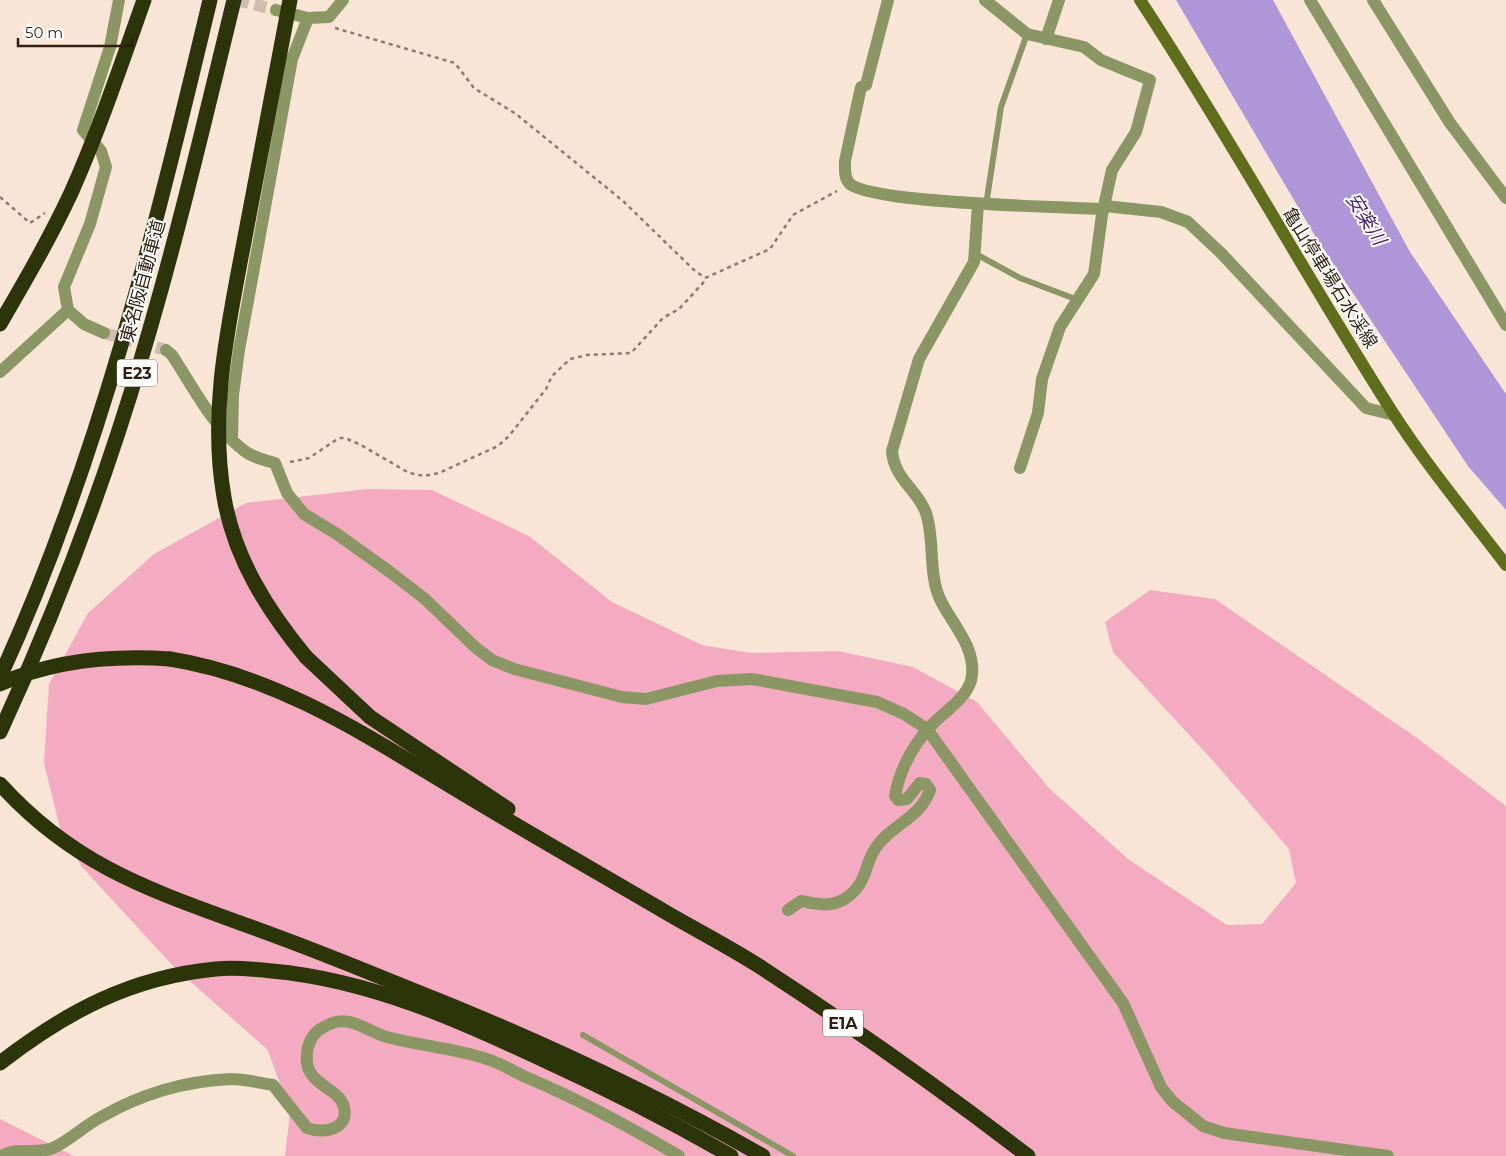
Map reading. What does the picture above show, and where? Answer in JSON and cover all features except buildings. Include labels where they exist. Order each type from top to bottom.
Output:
[{"type":"highway","points":[[0,324],[29,274],[70,194],[95,133],[144,0]]},
{"type":"highway","name":"東名阪自動車道","points":[[0,677],[65,520],[120,350],[151,238],[210,0]]},
{"type":"highway","name":"東名阪自動車道","points":[[0,732],[59,597],[117,438],[170,253],[234,0]]},
{"type":"highway","points":[[290,0],[224,353],[217,428],[224,499],[230,524],[245,566],[271,611],[306,658],[370,717],[649,902]]},
{"type":"highway","points":[[0,684],[53,666],[88,659],[115,657],[170,659],[204,664],[231,672],[310,705],[372,739],[438,780],[649,902]]},
{"type":"highway","points":[[0,784],[25,811],[67,845],[123,876],[182,902],[323,954],[509,1028],[608,1074],[708,1124],[763,1156]]},
{"type":"highway","name":"E1A","points":[[649,902],[760,967],[861,1035],[1028,1156]]},
{"type":"highway","points":[[0,1063],[52,1025],[93,1002],[123,989],[164,977],[217,969],[287,972],[357,985],[417,1005],[490,1034],[605,1089],[731,1156]]},
{"type":"main road","name":"亀山停車場石水渓線","points":[[1140,0],[1179,59],[1288,245],[1394,415],[1506,565]]},
{"type":"street","points":[[104,333],[84,324],[68,310],[64,287],[90,224],[106,167],[101,151],[83,130],[110,47],[119,0]]},
{"type":"street","points":[[276,10],[308,18],[329,17],[343,0]]},
{"type":"street","points":[[888,0],[866,85],[861,87],[845,161],[845,174],[849,184],[862,190],[880,194],[982,205],[1104,208],[1161,212],[1188,222],[1221,253],[1366,408],[1394,415]]},
{"type":"street","points":[[984,0],[1027,34],[1084,47],[1101,60],[1150,80],[1136,132],[1112,170],[1094,274],[1060,327],[1047,363],[1036,421],[1020,468]]},
{"type":"street","points":[[1046,39],[1059,0]]},
{"type":"street","points":[[1310,0],[1506,325]]},
{"type":"street","points":[[1373,0],[1450,123],[1506,198]]},
{"type":"street","points":[[232,439],[233,395],[242,331],[292,59],[308,18]]},
{"type":"street","points":[[788,910],[800,901],[817,905],[846,898],[861,883],[874,849],[921,807],[930,790],[926,784],[920,783],[903,801],[895,796],[897,785],[916,744],[970,686],[972,665],[963,638],[940,598],[933,569],[926,512],[900,478],[893,460],[892,451],[919,359],[976,254],[982,205]]},
{"type":"street","points":[[0,372],[68,310]]},
{"type":"street","points":[[166,350],[172,355],[211,415],[232,439],[243,450],[275,463],[287,492],[304,514],[338,534],[425,599],[475,647],[492,660],[514,669],[622,697],[646,699],[717,681],[752,679],[876,702],[904,714],[928,729],[1119,996],[1133,1023],[1152,1071],[1172,1101],[1203,1126],[1224,1133],[1388,1156]]},
{"type":"street","points":[[2,1156],[9,1151],[42,1152],[54,1147],[99,1117],[153,1093],[191,1084],[233,1079],[273,1085],[307,1128],[315,1131],[329,1130],[341,1122],[344,1116],[344,1106],[335,1095],[312,1077],[307,1055],[309,1044],[316,1032],[338,1021],[356,1024],[386,1037],[450,1049],[488,1059],[564,1092],[679,1156]]},
{"type":"lane","points":[[982,205],[1001,107],[1027,34]]},
{"type":"lane","points":[[976,254],[1020,278],[1078,300]]},
{"type":"lane","points":[[583,1035],[793,1156]]},
{"type":"path","points":[[329,17],[329,26],[455,64],[474,88],[516,114],[623,201],[694,270],[705,278]]},
{"type":"path","points":[[275,463],[296,462],[309,458],[339,438],[345,438],[410,473],[424,476],[439,473],[498,446],[510,436],[546,389],[552,376],[570,359],[587,355],[621,355],[636,350],[653,328],[663,318],[678,309],[704,283],[705,278],[770,249],[793,215],[849,184]]},
{"type":"path","points":[[0,197],[30,223],[47,211]]},
{"type":"shaded area","points":[[367,489],[432,490],[529,536],[612,602],[702,645],[751,653],[838,651],[913,667],[977,702],[1049,788],[1128,859],[1227,925],[1262,924],[1296,883],[1289,849],[1215,763],[1113,652],[1105,622],[1150,590],[1215,599],[1417,738],[1506,806],[1506,1156],[285,1156],[290,1113],[268,1050],[175,968],[81,866],[60,828],[44,763],[49,684],[88,613],[154,554],[246,503]]},
{"type":"shaded area","points":[[0,1119],[74,1156],[0,1156]]},
{"type":"water","name":"安楽川","points":[[1176,0],[1273,0],[1410,252],[1506,394],[1506,510],[1468,466],[1317,239]]},
{"type":"tunnel","points":[[237,0],[276,10]]},
{"type":"tunnel","points":[[104,333],[166,350]]}]
